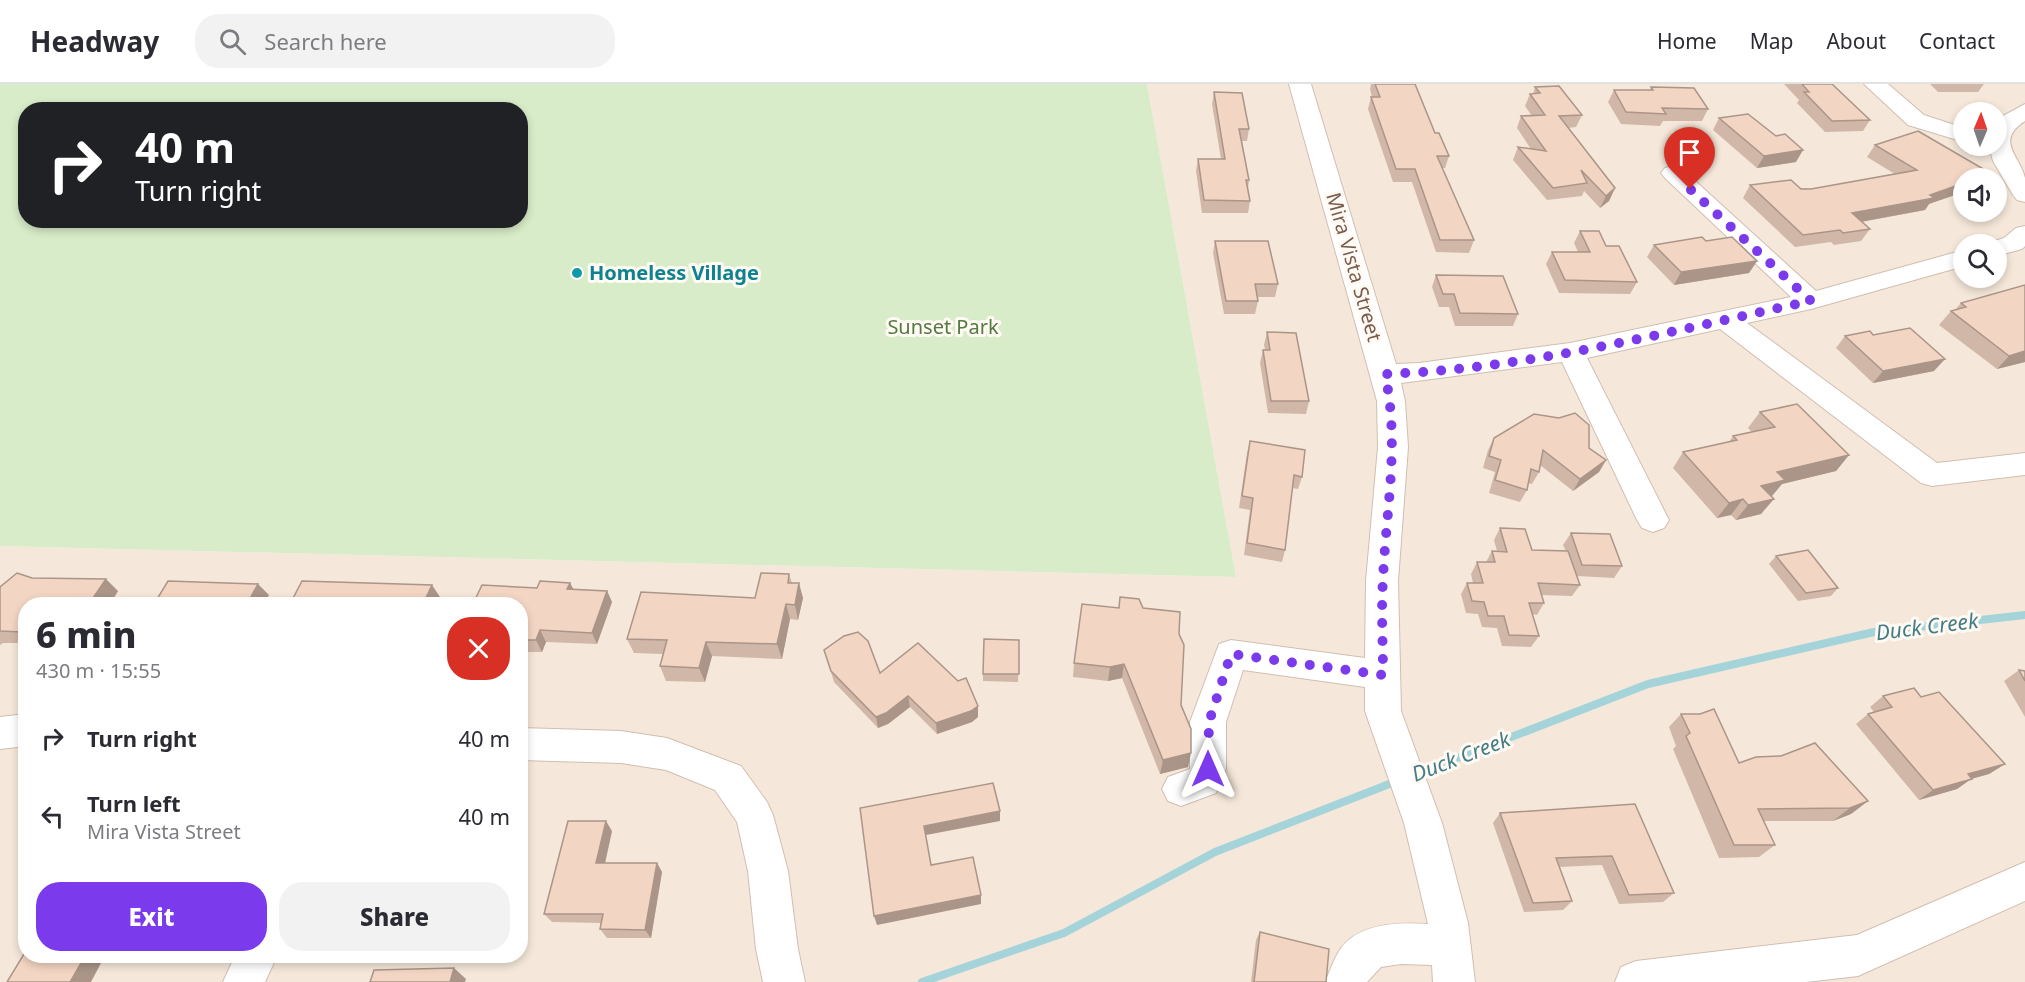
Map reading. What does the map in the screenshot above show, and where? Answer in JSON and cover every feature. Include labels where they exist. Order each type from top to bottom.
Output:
[{"type":"street","name":"Mira Vista Street","points":[[1300,84],[1391,401],[1393,447],[1382,580],[1383,711],[1424,823],[1448,923],[1453,964]]},
{"type":"street","points":[[1875,84],[1916,120],[1953,132]]},
{"type":"street","points":[[2007,125],[2015,116],[2025,111]]},
{"type":"street","points":[[2000,156],[2025,195]]},
{"type":"street","points":[[1673,174],[1811,301]]},
{"type":"street","points":[[2007,245],[2013,243],[2025,233]]},
{"type":"street","points":[[1385,374],[1419,373],[1570,352],[1811,301],[1953,261]]},
{"type":"street","points":[[1724,320],[1932,475],[2025,464]]},
{"type":"street","points":[[1570,352],[1582,372],[1653,520]]},
{"type":"street","points":[[1181,789],[1203,781],[1208,769],[1209,722],[1231,654],[1383,675]]},
{"type":"street","points":[[0,733],[18,731]]},
{"type":"street","points":[[528,744],[621,747],[667,754],[728,778],[754,815],[768,871],[781,966]]},
{"type":"street","points":[[1636,982],[1858,955],[2023,886]]},
{"type":"street","points":[[1346,982],[1358,960],[1377,948],[1406,943],[1453,964]]},
{"type":"street","points":[[244,982],[253,963]]},
{"type":"shaded area","points":[[1147,84],[2025,84],[2025,982],[0,982],[0,546],[1236,577]]},
{"type":"green space","name":"Sunset Park","points":[[0,84],[1147,84],[1236,577],[0,546]]},
{"type":"building","points":[[1375,84],[1415,84],[1435,133],[1439,133],[1449,156],[1437,156],[1474,240],[1440,240],[1415,169],[1396,169],[1371,97],[1380,97]]},
{"type":"building","points":[[1802,84],[1832,84],[1870,120],[1832,121],[1804,92],[1809,92]]},
{"type":"building","points":[[1559,86],[1582,115],[1559,116],[1615,188],[1606,196],[1581,170],[1587,183],[1553,188],[1518,147],[1546,151],[1521,116],[1545,115],[1530,94],[1540,93],[1535,87]]},
{"type":"building","points":[[1651,87],[1694,88],[1708,109],[1662,108],[1666,114],[1626,112],[1614,90],[1653,90]]},
{"type":"building","points":[[1214,92],[1242,93],[1249,129],[1239,129],[1249,180],[1246,180],[1250,201],[1204,200],[1198,159],[1225,159]]},
{"type":"building","points":[[1748,114],[1776,136],[1785,134],[1803,150],[1764,156],[1719,118]]},
{"type":"building","points":[[1918,131],[1953,151],[1953,156],[1961,156],[1982,168],[1953,168],[1953,187],[1930,195],[1934,198],[1852,213],[1870,229],[1843,233],[1840,230],[1803,235],[1750,185],[1791,180],[1801,189],[1811,189],[1917,170],[1875,145]]},
{"type":"building","points":[[1580,231],[1599,231],[1606,246],[1619,246],[1637,282],[1565,280],[1552,252],[1590,252]]},
{"type":"building","points":[[1702,237],[1706,241],[1732,237],[1757,261],[1681,272],[1654,245]]},
{"type":"building","points":[[1215,241],[1268,241],[1278,284],[1255,284],[1258,301],[1226,301]]},
{"type":"building","points":[[1436,275],[1503,276],[1518,314],[1460,313],[1454,294],[1443,294]]},
{"type":"building","points":[[2025,285],[2025,351],[2009,356],[1951,311],[1966,307],[1961,303]]},
{"type":"building","points":[[1910,328],[1945,359],[1883,371],[1845,336],[1870,331],[1873,335]]},
{"type":"building","points":[[1267,332],[1296,333],[1309,401],[1271,401],[1263,350],[1270,350]]},
{"type":"building","points":[[1797,404],[1849,455],[1777,472],[1785,480],[1761,486],[1774,499],[1748,505],[1743,499],[1729,503],[1683,452],[1737,440],[1733,436],[1775,427],[1760,412]]},
{"type":"building","points":[[1575,413],[1589,425],[1589,448],[1606,460],[1580,479],[1543,450],[1539,472],[1531,469],[1527,490],[1495,480],[1501,460],[1489,456],[1494,438],[1534,414],[1559,418]]},
{"type":"building","points":[[1250,441],[1305,450],[1302,477],[1294,475],[1285,550],[1247,543],[1253,498],[1242,496]]},
{"type":"building","points":[[1500,528],[1525,529],[1532,550],[1568,551],[1580,585],[1538,583],[1544,603],[1529,603],[1539,636],[1509,635],[1504,616],[1488,616],[1484,602],[1472,601],[1467,583],[1483,583],[1477,562],[1495,562],[1492,551],[1507,552]]},
{"type":"building","points":[[1571,533],[1610,534],[1622,566],[1582,565]]},
{"type":"building","points":[[1808,550],[1838,588],[1806,593],[1776,556]]},
{"type":"building","points":[[17,573],[32,578],[106,579],[94,597],[18,597],[18,632],[0,631],[0,587]]},
{"type":"building","points":[[761,573],[789,574],[788,583],[799,583],[795,605],[786,604],[777,644],[706,642],[699,668],[660,666],[667,640],[627,639],[641,592],[755,598]]},
{"type":"building","points":[[168,581],[258,584],[251,597],[158,597]]},
{"type":"building","points":[[302,581],[432,585],[426,597],[294,597]]},
{"type":"building","points":[[540,581],[570,583],[567,589],[607,591],[592,633],[540,630],[536,640],[528,640],[528,597],[476,597],[482,585],[537,588]]},
{"type":"building","points":[[1120,597],[1139,599],[1143,608],[1180,612],[1179,634],[1184,645],[1181,705],[1191,729],[1191,753],[1163,760],[1124,664],[1110,667],[1074,663],[1082,604],[1119,608]]},
{"type":"building","points":[[858,632],[868,641],[880,673],[918,643],[958,681],[966,678],[978,706],[971,711],[936,723],[908,696],[886,713],[876,717],[831,671],[824,650],[844,636]]},
{"type":"building","points":[[984,639],[1019,640],[1019,674],[983,674]]},
{"type":"building","points":[[2019,670],[2025,671],[2025,681]]},
{"type":"building","points":[[1914,688],[1921,697],[1939,692],[2005,764],[1968,774],[1972,779],[1933,790],[1868,714],[1892,707],[1883,696]]},
{"type":"building","points":[[1714,709],[1739,763],[1756,757],[1781,756],[1815,743],[1868,801],[1850,808],[1758,809],[1775,845],[1734,845],[1686,736],[1690,733],[1681,714],[1700,714]]},
{"type":"building","points":[[993,783],[1000,811],[924,826],[931,865],[973,857],[981,895],[874,916],[860,808]]},
{"type":"building","points":[[1635,804],[1674,893],[1629,895],[1612,856],[1556,858],[1572,901],[1533,903],[1500,813]]},
{"type":"building","points":[[568,821],[606,821],[596,863],[657,863],[645,930],[600,929],[603,914],[544,914]]},
{"type":"building","points":[[1260,932],[1329,949],[1326,982],[1254,982]]},
{"type":"building","points":[[19,963],[81,963],[70,982],[7,982]]},
{"type":"building","points":[[454,968],[450,982],[370,982],[374,970]]},
{"type":"waterway","name":"Duck Creek","points":[[1416,774],[1648,684],[1874,632],[2025,615]]},
{"type":"waterway","name":"Duck Creek","points":[[922,982],[1064,933],[1215,852],[1397,781]]},
{"type":"place","name":"Homeless Village","points":[[577,273]]},
{"type":"route","points":[[1208,769],[1209,722],[1231,654],[1383,675],[1382,580],[1393,447],[1391,401],[1385,374],[1419,373],[1545,357],[1811,301],[1690,189]]}]
